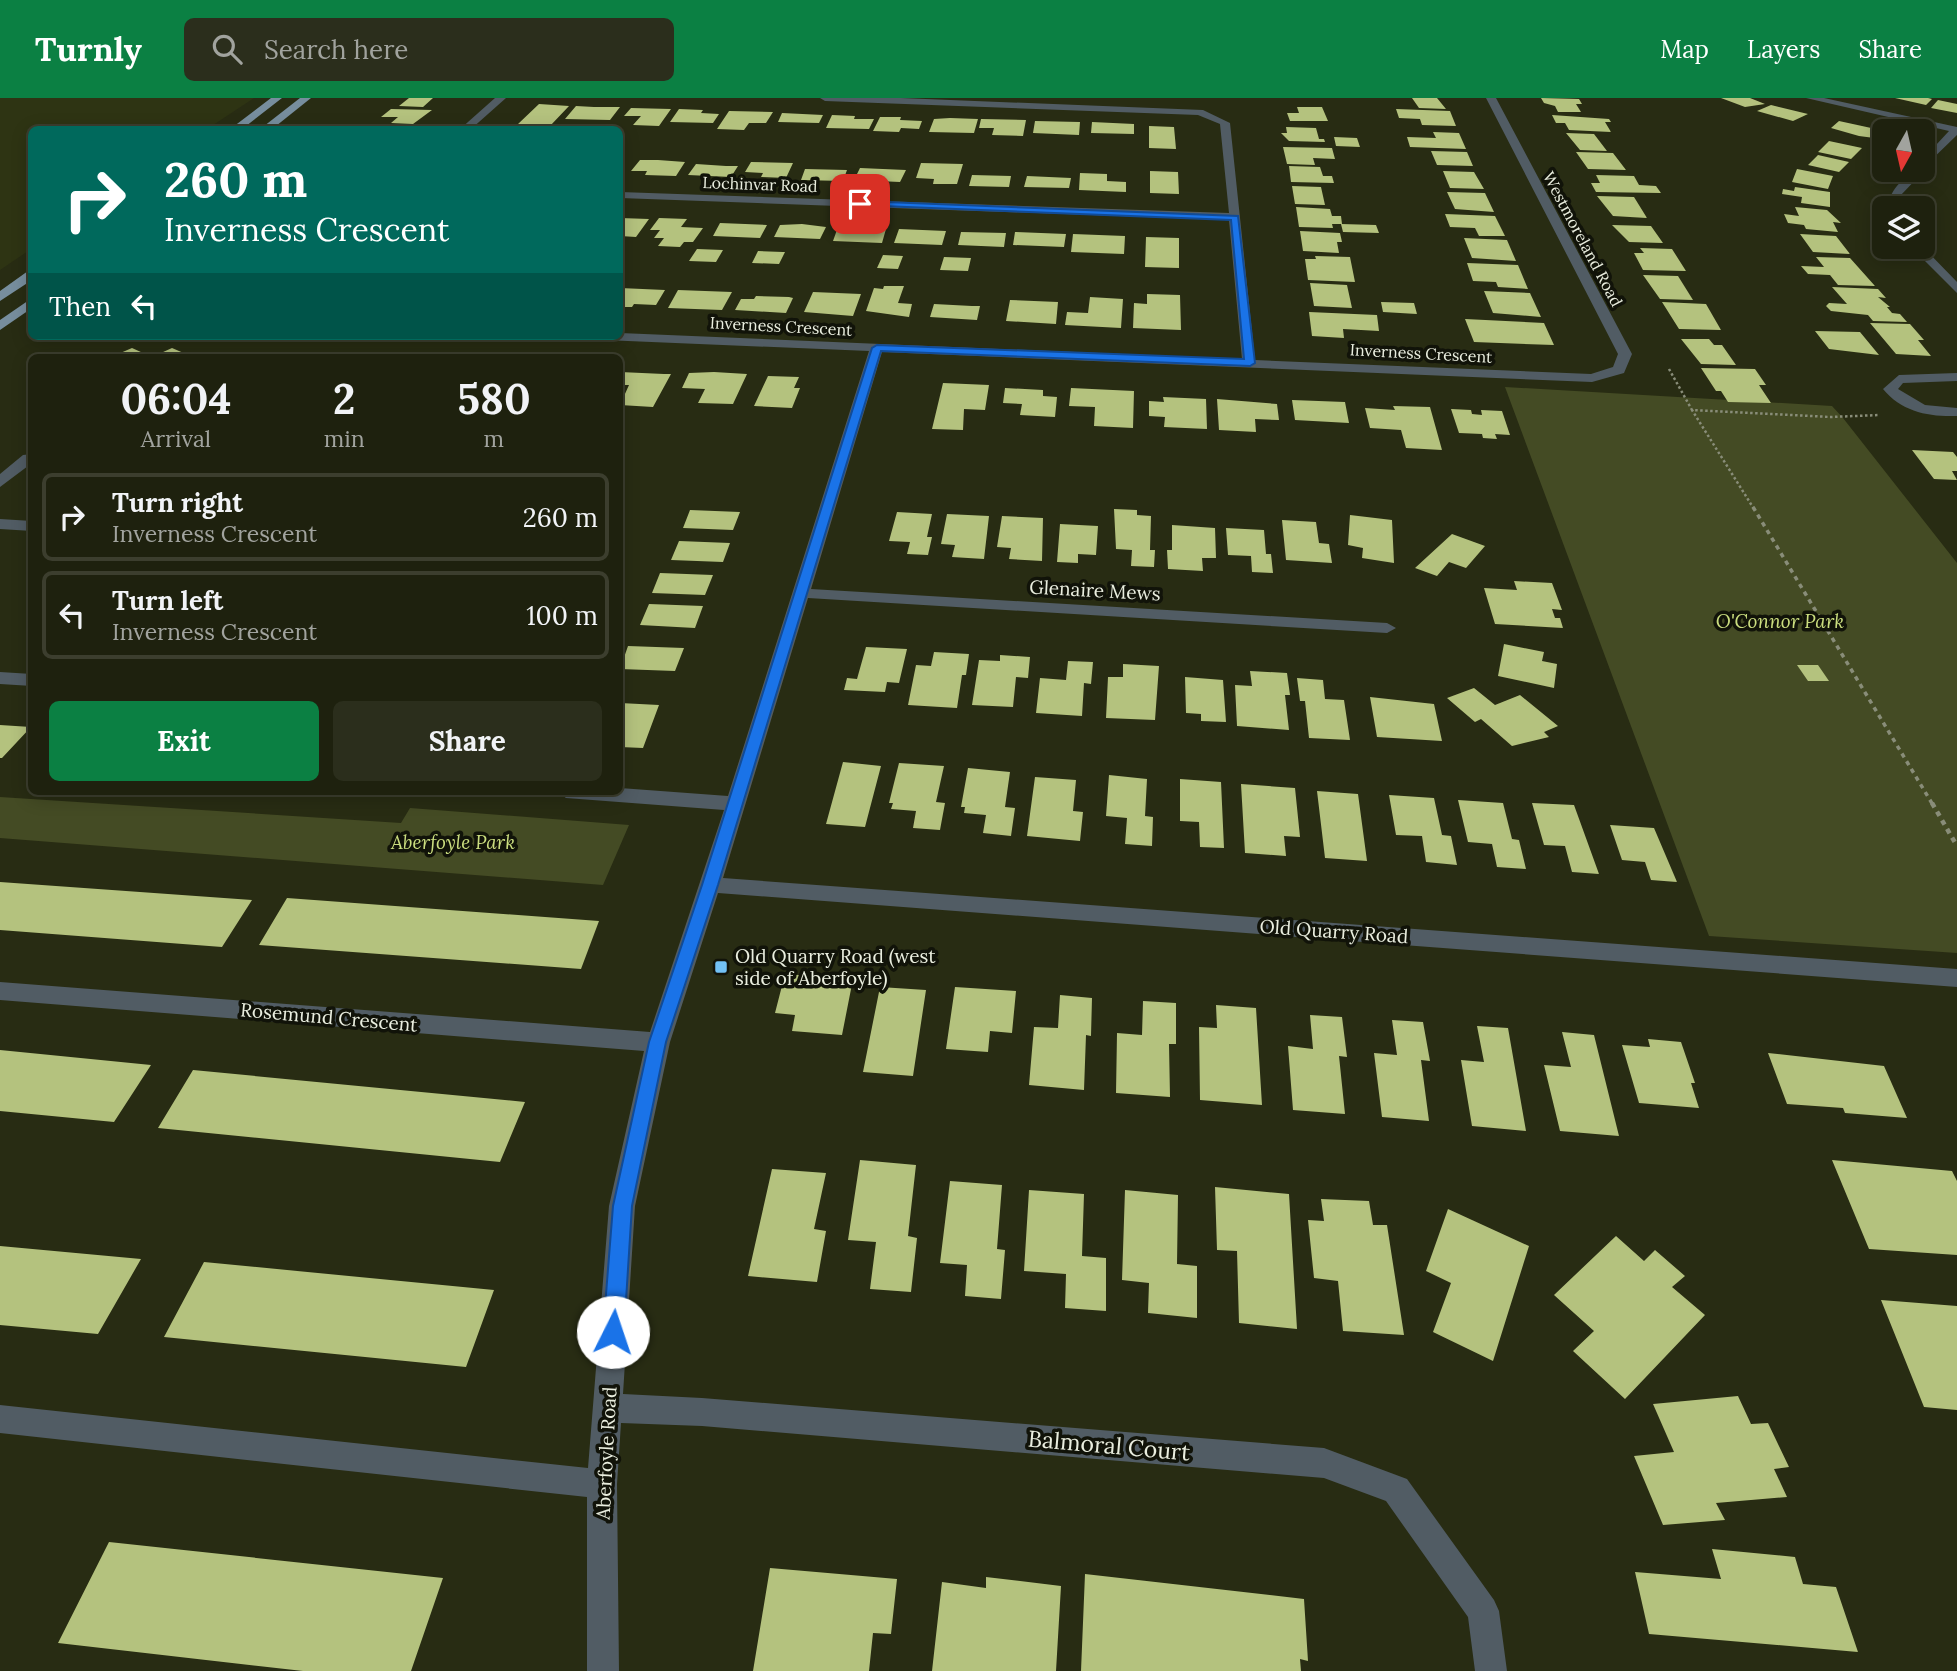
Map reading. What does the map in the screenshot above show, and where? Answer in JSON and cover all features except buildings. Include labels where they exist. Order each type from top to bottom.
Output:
[{"type":"main road","points":[[239,126],[277,98]]},
{"type":"main road","points":[[269,126],[306,98]]},
{"type":"main road","points":[[0,297],[28,277]]},
{"type":"main road","points":[[0,326],[28,305]]},
{"type":"street","points":[[469,126],[502,98]]},
{"type":"street","points":[[824,98],[1200,112],[1225,123],[1250,363]]},
{"type":"street","name":"Westmoreland Road","points":[[1491,98],[1625,354],[1619,370],[1592,378]]},
{"type":"street","points":[[1811,98],[1957,130]]},
{"type":"street","points":[[1936,152],[1957,130]]},
{"type":"street","points":[[1895,196],[1907,182]]},
{"type":"street","name":"Lochinvar Road","points":[[623,195],[1235,218]]},
{"type":"street","points":[[1928,259],[1957,289]]},
{"type":"street","name":"Inverness Crescent","points":[[623,337],[1592,378]]},
{"type":"street","name":"Aberfoyle Road","points":[[603,1671],[602,1485],[622,1206],[658,1042],[736,804],[877,348]]},
{"type":"street","points":[[1957,377],[1899,379],[1890,389],[1903,404],[1929,410],[1957,412]]},
{"type":"street","points":[[0,482],[28,458]]},
{"type":"street","points":[[0,524],[28,526]]},
{"type":"street","name":"Glenaire Mews","points":[[801,593],[1387,628]]},
{"type":"street","points":[[0,678],[28,680]]},
{"type":"street","points":[[618,795],[736,804]]},
{"type":"street","name":"Old Quarry Road","points":[[710,885],[1957,978]]},
{"type":"street","name":"Rosemund Crescent","points":[[0,991],[658,1042]]},
{"type":"street","name":"Balmoral Court","points":[[608,1408],[702,1412],[1324,1463],[1396,1490],[1483,1611],[1492,1671]]},
{"type":"street","points":[[0,1419],[602,1485]]},
{"type":"path","points":[[1669,369],[1845,654],[1957,846]]},
{"type":"path","points":[[1692,410],[1830,416],[1869,416],[1929,410]]},
{"type":"shaded area","points":[[0,98],[254,98],[212,126],[28,126],[28,251],[0,270]]},
{"type":"green space","name":"O'Connor Park","points":[[1505,387],[1832,406],[1843,418],[1957,563],[1957,953],[1709,936]]},
{"type":"green space","name":"Aberfoyle Park","points":[[0,797],[401,823],[410,808],[629,825],[603,885],[0,838]]},
{"type":"place","name":"Old Quarry Road (west side of Aberfoyle)","points":[[721,967]]},
{"type":"route","points":[[613,1332],[622,1206],[658,1042],[710,885],[877,348],[1250,363],[1235,218],[860,204]]}]
